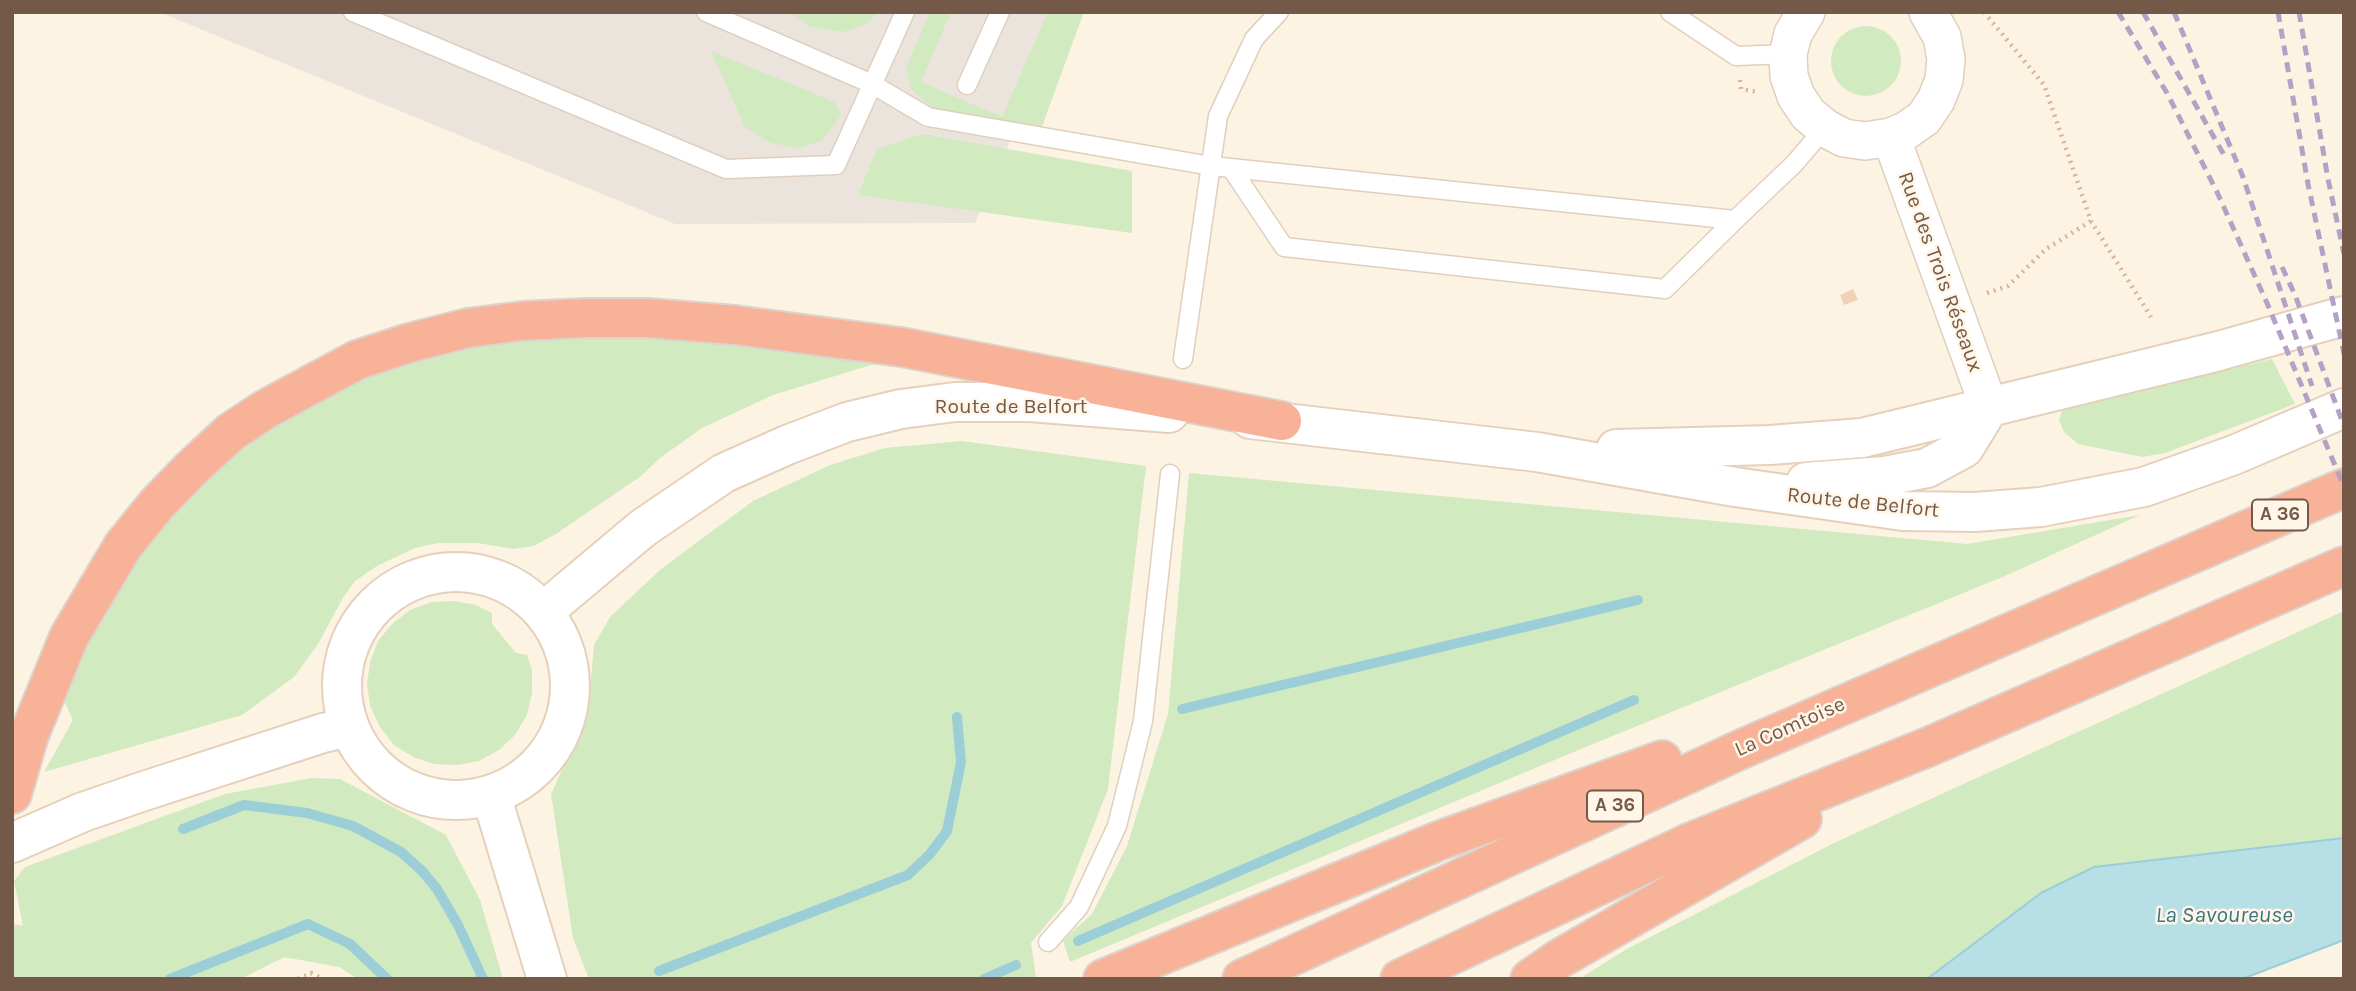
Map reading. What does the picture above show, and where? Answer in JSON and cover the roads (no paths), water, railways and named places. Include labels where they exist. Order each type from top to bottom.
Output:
[{"type":"highway","points":[[12,794],[29,735],[69,637],[123,546],[157,503],[231,432],[266,409],[357,360],[409,343],[467,328],[522,321],[648,318],[735,325],[901,348],[1283,421]]},
{"type":"highway","name":"La Comtoise","points":[[1242,979],[1731,753],[2344,488]]},
{"type":"highway","points":[[1400,979],[1689,843],[1928,747],[2344,566]]},
{"type":"highway","points":[[1104,979],[1441,840],[1991,640]]},
{"type":"highway","points":[[1530,979],[1559,959],[1928,747]]},
{"type":"main road","name":"Route de Belfort","points":[[1537,452],[1770,445],[1862,438],[2215,352],[2344,316]]},
{"type":"main road","name":"Route de Belfort","points":[[543,612],[643,528],[724,473],[848,422],[901,409],[955,402],[1030,402],[1283,421],[1537,452],[1735,488],[1903,511],[1975,512],[2041,507],[2144,487],[2234,454],[2344,408]]},
{"type":"main road","points":[[1735,488],[1885,476],[1927,468],[1964,448],[1989,407]]},
{"type":"main road","points":[[469,572],[490,577],[528,597],[543,612],[557,633],[566,656],[570,681],[569,706],[562,730],[550,751],[534,770],[514,785],[491,795],[470,800],[449,800],[427,797],[407,790],[388,779],[372,764],[349,727],[343,707],[341,685],[349,643],[372,607],[388,593],[427,575],[469,572]]},
{"type":"main road","points":[[20,839],[83,812],[141,792],[349,727]]},
{"type":"main road","points":[[491,795],[547,979]]},
{"type":"street","points":[[1806,12],[1793,34],[1788,54],[1790,76],[1796,96],[1808,114],[1825,128],[1844,138],[1865,141],[1891,137],[1907,130],[1924,118],[1936,100],[1944,80],[1946,58],[1942,37],[1928,12]]},
{"type":"street","name":"Rue des Trois Réseaux","points":[[1891,137],[1989,407]]},
{"type":"lane","points":[[353,12],[726,169],[836,165],[905,12]]},
{"type":"lane","points":[[706,12],[873,84],[928,117],[1210,166],[1735,220]]},
{"type":"lane","points":[[967,85],[1000,12]]},
{"type":"lane","points":[[1183,359],[1218,116],[1254,39],[1279,12]]},
{"type":"lane","points":[[1670,12],[1736,56],[1788,54]]},
{"type":"lane","points":[[1231,168],[1284,247],[1665,289],[1794,164],[1825,128]]},
{"type":"lane","points":[[1048,942],[1079,907],[1117,826],[1143,721],[1170,474]]},
{"type":"water","name":"La Savoureuse","points":[[2344,838],[2344,940],[2242,979],[1927,979],[2041,893],[2094,867]]},
{"type":"waterway","points":[[1182,709],[1638,600]]},
{"type":"waterway","points":[[1078,941],[1634,700]]},
{"type":"waterway","points":[[659,971],[908,875],[930,854],[947,831],[961,762],[957,717]]},
{"type":"waterway","points":[[183,829],[244,805],[307,813],[353,826],[401,852],[422,871],[437,889],[458,925],[483,979]]},
{"type":"waterway","points":[[170,979],[308,924],[350,944],[387,979]]},
{"type":"waterway","points":[[984,979],[1016,965]]},
{"type":"railway","points":[[2118,12],[2167,93],[2217,192],[2344,487]]},
{"type":"railway","points":[[2143,12],[2224,155]]},
{"type":"railway","points":[[2174,12],[2243,177],[2312,386]]},
{"type":"railway","points":[[2278,12],[2308,184],[2344,354]]},
{"type":"railway","points":[[2299,12],[2344,254]]},
{"type":"railway","points":[[2282,267],[2344,426]]}]
